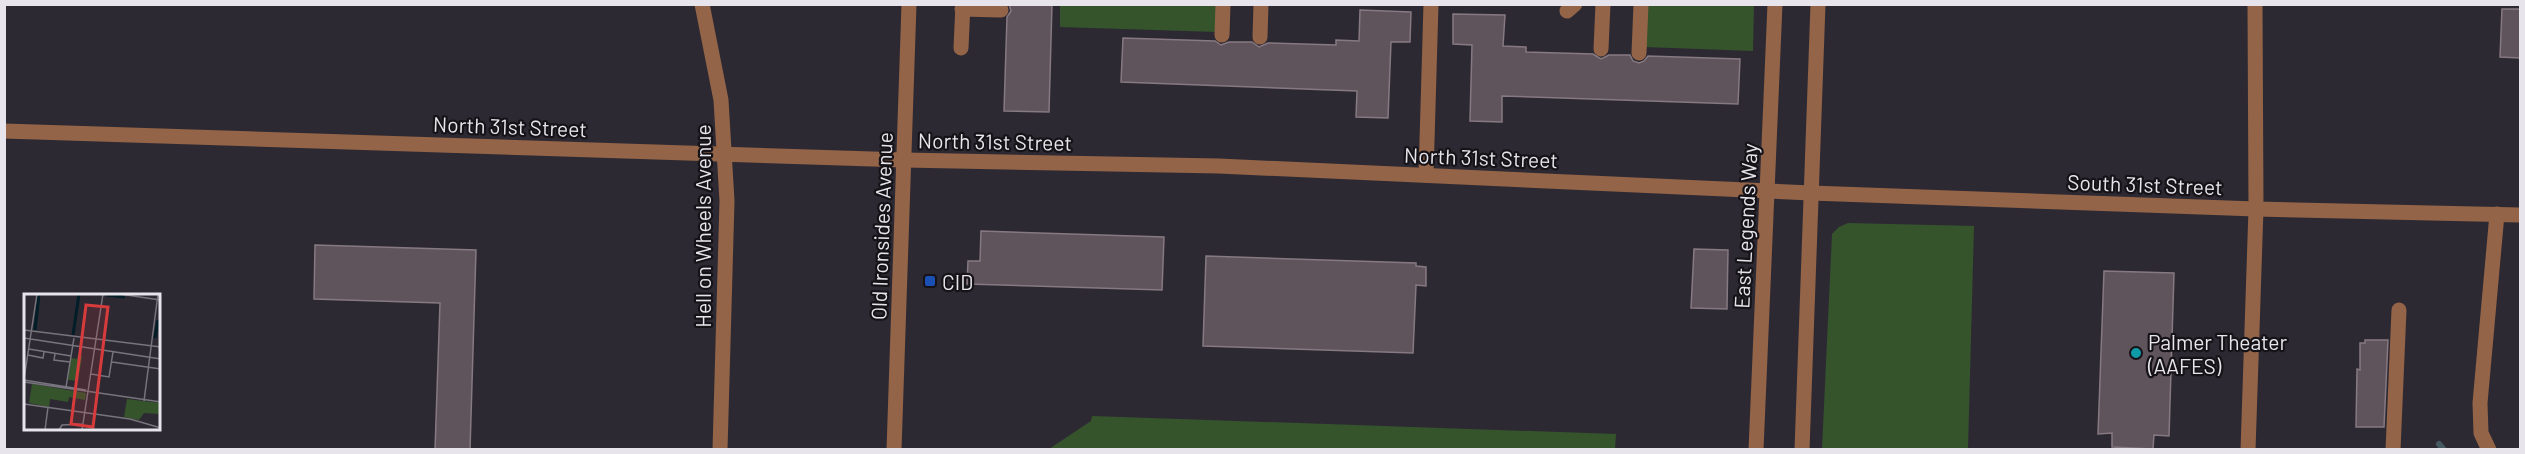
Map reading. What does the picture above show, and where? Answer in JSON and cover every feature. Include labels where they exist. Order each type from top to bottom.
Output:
[{"type":"street","name":"Hell on Wheels Avenue","points":[[702,4],[721,100],[725,154],[726,246],[720,450]]},
{"type":"street","name":"Old Ironsides Avenue","points":[[894,450],[909,4]]},
{"type":"street","points":[[1222,35],[1223,4]]},
{"type":"street","points":[[1260,37],[1261,4]]},
{"type":"street","points":[[1426,175],[1431,4]]},
{"type":"street","points":[[1601,49],[1602,4]]},
{"type":"street","points":[[1639,53],[1641,4]]},
{"type":"street","name":"East Legends Way","points":[[1756,450],[1769,192],[1775,4]]},
{"type":"street","points":[[1802,450],[1818,4]]},
{"type":"street","points":[[2248,450],[2256,209],[2255,4]]},
{"type":"street","points":[[961,48],[962,7],[1001,10]]},
{"type":"street","name":"North 31st Street","points":[[4,131],[904,160],[1219,166],[1769,192]]},
{"type":"street","name":"South 31st Street","points":[[1769,192],[2256,209],[2520,215]]},
{"type":"street","points":[[2489,450],[2481,433],[2480,403],[2497,214]]},
{"type":"street","points":[[2393,450],[2399,310]]},
{"type":"green space","points":[[1060,5],[1217,5],[1217,32],[1060,27]]},
{"type":"green space","points":[[1646,5],[1754,5],[1753,51],[1645,47]]},
{"type":"green space","points":[[1848,223],[1974,226],[1968,449],[1822,449],[1832,234],[1839,227]]},
{"type":"green space","points":[[1092,416],[1616,434],[1615,449],[1049,449],[1091,421]]},
{"type":"building","points":[[1009,4],[1052,4],[1049,112],[1004,111],[1007,17],[1011,11]]},
{"type":"building","points":[[2502,9],[2520,9],[2520,58],[2500,57]]},
{"type":"building","points":[[1360,10],[1411,12],[1410,42],[1391,42],[1388,118],[1356,117],[1357,91],[1121,82],[1123,38],[1215,41],[1221,45],[1229,42],[1252,42],[1259,47],[1268,43],[1336,45],[1336,40],[1359,41]]},
{"type":"building","points":[[1453,14],[1505,15],[1503,46],[1526,47],[1526,52],[1593,54],[1601,59],[1609,55],[1630,55],[1633,61],[1639,63],[1648,56],[1740,59],[1738,104],[1502,96],[1502,122],[1470,121],[1472,45],[1453,44]]},
{"type":"building","points":[[981,231],[1164,237],[1162,290],[967,284],[968,261],[980,261]]},
{"type":"building","points":[[315,245],[476,250],[470,450],[435,450],[440,303],[314,299]]},
{"type":"building","points":[[1694,249],[1728,250],[1727,309],[1691,308]]},
{"type":"building","points":[[1206,256],[1416,263],[1416,266],[1426,267],[1426,286],[1416,285],[1413,353],[1203,346]]},
{"type":"building","name":"Palmer Theater (AAFES)","points":[[2104,271],[2174,273],[2169,436],[2154,435],[2153,449],[2112,447],[2112,433],[2098,434]]},
{"type":"building","points":[[2365,340],[2388,340],[2384,427],[2356,427],[2357,369],[2360,370],[2360,343],[2365,343]]},
{"type":"waterway","points":[[2439,444],[2444,450]]},
{"type":"place","name":"CID","points":[[930,281]]},
{"type":"place","name":"Palmer Theater (AAFES)","points":[[2136,353]]}]
